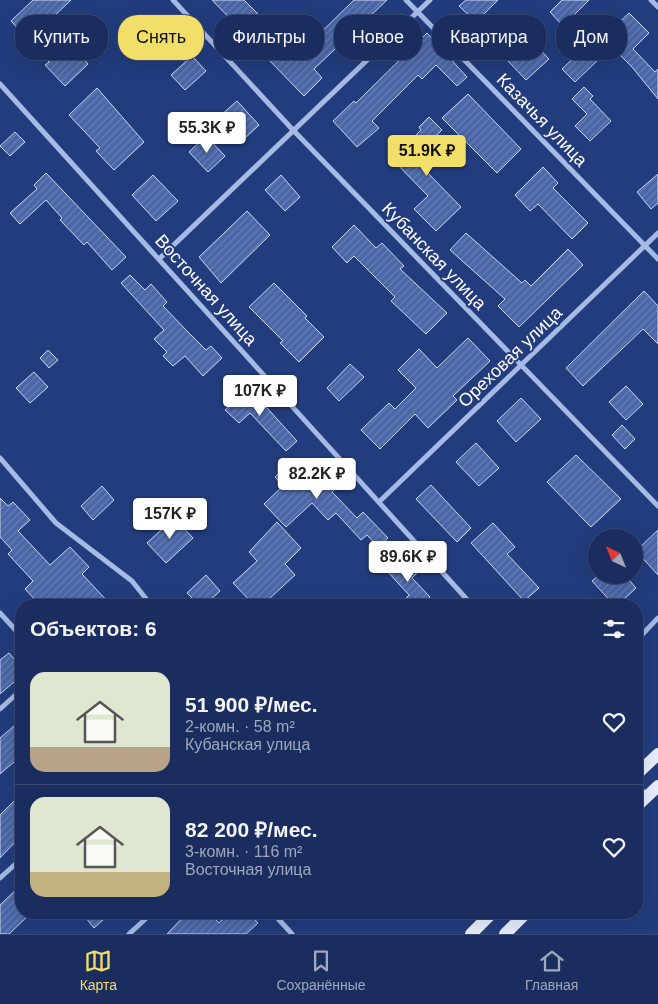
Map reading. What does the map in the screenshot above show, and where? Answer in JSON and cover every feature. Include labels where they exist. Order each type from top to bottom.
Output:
[{"type":"main road","points":[[643,768],[658,754]]},
{"type":"main road","points":[[643,801],[658,786]]},
{"type":"main road","points":[[471,934],[486,919]]},
{"type":"main road","points":[[505,934],[520,919]]},
{"type":"street","name":"Кубанская улица","points":[[173,0],[294,130],[520,366],[658,506]]},
{"type":"street","name":"Казачья улица","points":[[406,0],[658,259]]},
{"type":"street","points":[[159,259],[430,0]]},
{"type":"street","points":[[651,0],[658,7]]},
{"type":"street","name":"Восточная улица","points":[[0,84],[380,501],[467,599]]},
{"type":"street","name":"Ореховая улица","points":[[380,501],[658,232]]},
{"type":"street","points":[[0,458],[56,523],[132,581],[146,599]]},
{"type":"street","points":[[0,613],[15,629]]},
{"type":"street","points":[[643,634],[658,618]]},
{"type":"street","points":[[0,709],[15,695]]},
{"type":"street","points":[[643,791],[648,796]]},
{"type":"street","points":[[0,878],[15,864]]},
{"type":"street","points":[[129,934],[145,919]]},
{"type":"street","points":[[278,919],[292,934]]},
{"type":"building","points":[[33,0],[71,0],[55,15],[17,15]]},
{"type":"building","points":[[212,0],[244,0],[259,15],[227,15]]},
{"type":"building","points":[[354,0],[387,0],[371,15],[339,15]]},
{"type":"building","points":[[466,0],[498,0],[483,15],[469,15],[459,6]]},
{"type":"building","points":[[562,0],[589,0],[574,15],[556,15],[556,18],[550,12]]},
{"type":"building","points":[[629,13],[649,33],[633,49],[655,72],[658,69],[658,99],[625,60],[627,60],[627,15]]},
{"type":"building","points":[[15,17],[15,25],[11,21]]},
{"type":"building","points":[[334,20],[334,50],[324,60],[324,29]]},
{"type":"building","points":[[427,33],[432,38],[432,60],[452,60],[467,77],[457,86],[436,65],[422,79],[418,75],[372,121],[379,128],[357,147],[333,121],[354,101],[356,103],[400,60],[422,60],[422,38]]},
{"type":"building","points":[[546,56],[549,59],[526,80],[507,60],[546,60]]},
{"type":"building","points":[[47,60],[85,60],[88,64],[65,86],[45,65],[49,62]]},
{"type":"building","points":[[188,60],[196,60],[206,71],[185,90],[171,75]]},
{"type":"building","points":[[269,60],[324,60],[314,69],[322,78],[304,96]]},
{"type":"building","points":[[571,60],[598,60],[575,82],[562,69]]},
{"type":"building","points":[[584,87],[593,96],[590,99],[611,121],[590,141],[575,126],[587,114],[572,99]]},
{"type":"building","points":[[97,88],[144,142],[114,170],[96,151],[100,148],[69,115]]},
{"type":"building","points":[[468,94],[521,149],[497,173],[442,118]]},
{"type":"building","points":[[237,101],[259,125],[243,140],[220,116]]},
{"type":"building","points":[[429,117],[442,130],[421,151],[433,162],[425,170],[461,207],[436,231],[414,209],[428,196],[392,159],[421,130],[419,127]]},
{"type":"building","points":[[15,132],[25,142],[10,156],[0,146]]},
{"type":"building","points":[[206,136],[225,156],[208,172],[189,152]]},
{"type":"building","points":[[543,167],[558,183],[553,188],[588,223],[572,239],[538,204],[530,211],[515,195]]},
{"type":"building","points":[[46,173],[126,257],[112,270],[87,242],[84,245],[60,220],[62,218],[46,200],[20,224],[10,213],[37,189],[34,185]]},
{"type":"building","points":[[658,174],[658,203],[651,209],[637,192]]},
{"type":"building","points":[[153,175],[178,201],[156,221],[132,195]]},
{"type":"building","points":[[281,175],[300,197],[285,211],[265,190]]},
{"type":"building","points":[[247,211],[270,235],[221,283],[199,257]]},
{"type":"building","points":[[354,225],[376,248],[382,243],[404,266],[400,269],[447,313],[426,334],[391,301],[395,297],[354,256],[347,263],[332,247]]},
{"type":"building","points":[[466,233],[522,283],[525,280],[531,286],[568,249],[583,265],[519,327],[498,306],[505,299],[450,250]]},
{"type":"building","points":[[130,275],[145,290],[151,284],[167,302],[163,306],[206,350],[211,346],[222,358],[203,376],[185,356],[173,366],[163,356],[167,352],[154,339],[164,330],[121,283]]},
{"type":"building","points":[[274,283],[307,316],[305,318],[324,337],[299,362],[280,343],[283,341],[249,307]]},
{"type":"building","points":[[644,291],[658,306],[658,344],[643,329],[583,386],[566,368]]},
{"type":"building","points":[[468,338],[490,361],[453,396],[457,400],[428,428],[415,414],[380,449],[361,430],[389,403],[395,409],[416,388],[398,370],[419,349],[437,368]]},
{"type":"building","points":[[48,350],[58,360],[49,368],[40,358]]},
{"type":"building","points":[[350,364],[364,377],[339,401],[327,388]]},
{"type":"building","points":[[34,372],[48,387],[30,403],[16,388]]},
{"type":"building","points":[[626,386],[643,404],[626,420],[609,402]]},
{"type":"building","points":[[248,387],[297,441],[286,451],[250,413],[239,423],[225,410]]},
{"type":"building","points":[[521,398],[541,419],[516,442],[497,421]]},
{"type":"building","points":[[622,425],[635,439],[625,449],[612,435]]},
{"type":"building","points":[[476,443],[499,468],[479,486],[456,462]]},
{"type":"building","points":[[576,455],[621,499],[591,527],[547,482]]},
{"type":"building","points":[[315,458],[340,485],[332,492],[357,518],[363,512],[388,538],[378,547],[367,535],[361,540],[336,513],[328,520],[312,503],[286,527],[264,504],[283,486],[275,477],[288,465],[297,475]]},
{"type":"building","points":[[431,485],[471,528],[457,542],[416,499]]},
{"type":"building","points":[[102,486],[114,500],[93,520],[81,506]]},
{"type":"building","points":[[0,498],[8,506],[13,502],[30,520],[18,531],[50,565],[70,547],[89,567],[82,574],[105,599],[34,599],[25,589],[33,581],[8,554],[12,550],[0,537]]},
{"type":"building","points":[[174,518],[193,538],[166,563],[147,543]]},
{"type":"building","points":[[277,522],[301,548],[285,564],[295,575],[271,599],[248,599],[233,583],[257,561],[249,552]]},
{"type":"building","points":[[493,523],[515,547],[507,554],[539,588],[526,599],[522,599],[471,543]]},
{"type":"building","points":[[658,530],[658,575],[643,559],[643,544]]},
{"type":"building","points":[[402,557],[417,573],[412,578],[430,597],[428,599],[405,599],[409,595],[387,571]]},
{"type":"building","points":[[206,575],[220,591],[211,599],[193,599],[187,593]]},
{"type":"building","points":[[595,584],[633,584],[636,588],[624,599],[608,599]]},
{"type":"building","points":[[9,653],[15,660],[15,681],[0,694],[0,660]]},
{"type":"building","points":[[15,725],[15,761],[0,774],[0,738]]},
{"type":"building","points":[[15,800],[15,842],[0,858],[0,815]]},
{"type":"building","points":[[15,891],[15,919],[25,919],[9,934],[0,934],[0,905]]},
{"type":"building","points":[[87,919],[104,919],[94,928]]},
{"type":"building","points":[[181,919],[215,919],[219,923],[223,919],[254,919],[258,923],[246,934],[167,934]]}]
